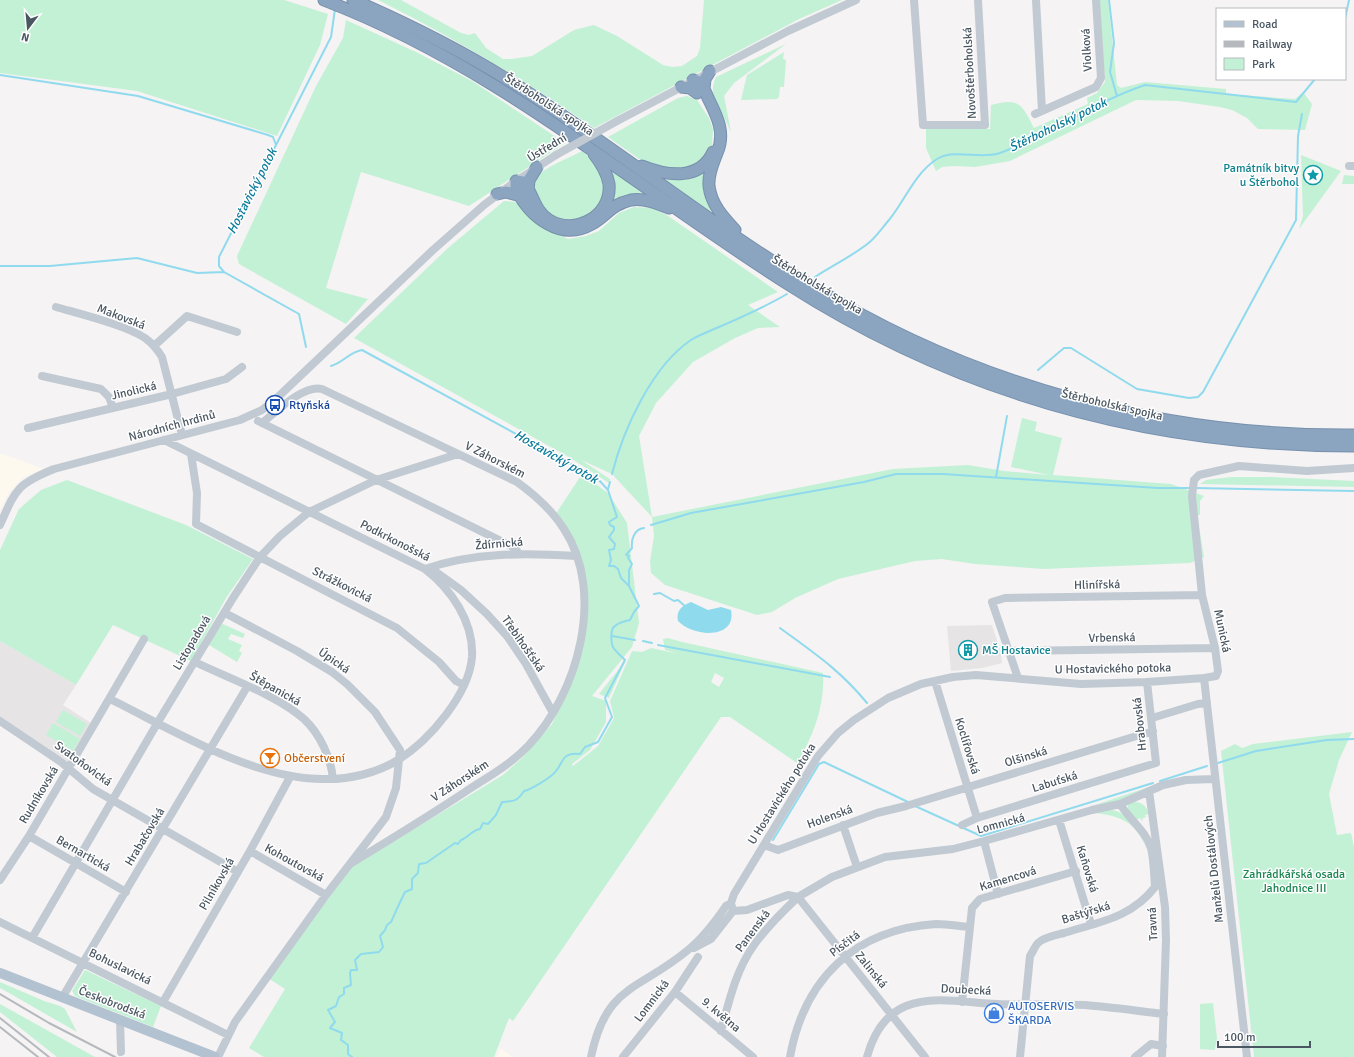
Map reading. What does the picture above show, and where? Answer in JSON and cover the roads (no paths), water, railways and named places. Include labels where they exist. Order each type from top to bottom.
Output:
[{"type":"highway","name":"Štěrboholská spojka","points":[[327,1],[349,4],[418,30],[478,62],[561,114],[752,248],[827,296],[901,336],[962,362],[1053,394],[1122,412],[1209,427],[1270,433],[1354,435]]},
{"type":"highway","name":"Štěrboholská spojka","points":[[349,4],[463,66],[573,135],[787,284],[842,317],[919,356],[991,385],[1070,410],[1165,431],[1263,443],[1354,446]]},
{"type":"highway","points":[[622,157],[648,168],[670,174],[686,174],[702,166],[712,154],[717,134],[713,118],[700,90],[710,71]]},
{"type":"highway","points":[[694,80],[692,84],[700,90],[718,119],[721,134],[719,149],[710,174],[712,196],[725,219],[752,248]]},
{"type":"highway","points":[[681,86],[700,90]]},
{"type":"highway","points":[[497,194],[506,192],[525,194],[540,213],[548,220],[570,226],[583,224],[600,212],[608,192],[606,173],[594,154],[573,135]]},
{"type":"highway","points":[[525,194],[529,180],[538,167]]},
{"type":"highway","points":[[516,181],[523,182],[525,194],[543,221],[556,228],[567,230],[587,227],[596,222],[614,206],[636,200],[656,202],[692,219]]},
{"type":"main road","name":"Českobrodská","points":[[0,973],[215,1057]]},
{"type":"street","name":"Ústřední","points":[[347,333],[433,250],[497,194],[516,181],[556,155],[681,86],[788,31],[856,0]]},
{"type":"street","name":"Novoštěrboholská","points":[[914,0],[923,126],[985,125],[978,0]]},
{"type":"street","name":"Violková","points":[[1036,0],[1039,113],[1096,87],[1101,78],[1096,0]]},
{"type":"street","name":"Makovská","points":[[56,307],[128,330],[145,337],[154,346],[162,356],[182,436]]},
{"type":"street","points":[[154,346],[187,316],[237,332]]},
{"type":"street","name":"Národních hrdinů","points":[[0,525],[12,498],[30,479],[54,469],[182,436],[250,416],[279,396],[347,333]]},
{"type":"street","name":"Jinolická","points":[[28,428],[172,394],[226,379],[242,367]]},
{"type":"street","points":[[42,376],[101,388],[109,397],[113,408]]},
{"type":"street","name":"V Záhorském","points":[[262,423],[303,392],[316,387],[517,482],[542,502],[564,529],[576,556],[585,590],[582,636],[569,683],[553,713],[528,747],[503,767],[408,829],[350,864]]},
{"type":"street","points":[[250,416],[515,548],[519,554]]},
{"type":"street","name":"Podkrkonošská","points":[[110,699],[212,749],[258,768],[290,777],[334,779],[374,770],[399,760],[416,746],[438,724],[452,706],[464,685],[472,654],[466,624],[452,595],[438,579],[425,569],[164,440]]},
{"type":"street","name":"Strážkovická","points":[[191,454],[197,493],[196,524],[397,628],[435,658],[456,681],[464,685]]},
{"type":"street","name":"Listopadová","points":[[32,938],[158,722],[260,557],[280,536],[308,512],[376,480],[458,454]]},
{"type":"street","name":"Munická","points":[[1218,671],[1215,648],[1202,595],[1193,488],[1194,480],[1199,475],[1239,466],[1307,471],[1354,468]]},
{"type":"street","name":"Ždírnická","points":[[425,569],[440,564],[474,558],[519,554],[576,556]]},
{"type":"street","name":"Třebihošťská","points":[[425,569],[437,572],[461,590],[488,614],[507,636],[526,664],[553,713]]},
{"type":"street","name":"Hlinířská","points":[[1010,651],[992,602],[1004,598],[1202,595]]},
{"type":"street","name":"Úpická","points":[[225,613],[315,661],[347,684],[375,712],[385,726],[400,750],[399,760]]},
{"type":"street","name":"Rudníkovská","points":[[0,880],[29,836],[144,639]]},
{"type":"street","name":"Vrbenská","points":[[1010,651],[1215,648]]},
{"type":"street","points":[[1010,651],[1018,678]]},
{"type":"street","name":"Štěpanická","points":[[195,662],[279,702],[304,720],[319,738],[332,765],[334,779]]},
{"type":"street","name":"U Hostavického potoka","points":[[732,907],[734,894],[818,756],[838,733],[854,720],[888,698],[910,688],[935,681],[953,677],[976,675],[1081,684],[1147,682],[1204,678],[1216,676],[1218,671]]},
{"type":"street","name":"Manželů Dostálových","points":[[1204,678],[1214,779],[1219,802],[1247,1057]]},
{"type":"street","name":"Koclířovská","points":[[935,681],[977,818]]},
{"type":"street","name":"Hrabovská","points":[[1147,682],[1156,763]]},
{"type":"street","name":"Hrabačovská","points":[[62,998],[212,749],[247,687]]},
{"type":"street","points":[[1152,718],[1198,704],[1207,703]]},
{"type":"street","name":"Svatoňovická","points":[[0,721],[69,768],[93,789],[238,872]]},
{"type":"street","name":"Olšinská","points":[[906,806],[1153,731]]},
{"type":"street","name":"V Záhorském","points":[[218,1057],[235,1022],[326,895],[386,817],[396,788],[399,760]]},
{"type":"street","name":"Labuťská","points":[[962,825],[977,818],[1156,763]]},
{"type":"street","name":"Pilníkovská","points":[[163,1002],[250,851],[290,777]]},
{"type":"street","name":"Lomnická","points":[[732,907],[748,910],[788,895],[798,897],[832,877],[885,857],[953,849],[1092,810],[1120,804],[1163,786],[1186,780],[1214,779]]},
{"type":"street","name":"Travná","points":[[1149,791],[1165,907],[1166,940],[1162,1057]]},
{"type":"street","name":"Baštýřská","points":[[1020,1057],[1030,956],[1038,942],[1052,936],[1119,916],[1133,909],[1148,896],[1155,887],[1151,848],[1134,819],[1120,804]]},
{"type":"street","name":"Holenská","points":[[764,845],[778,850],[877,813],[906,806]]},
{"type":"street","name":"Kaňovská","points":[[1060,820],[1091,924]]},
{"type":"street","points":[[843,825],[857,867]]},
{"type":"street","name":"Bernartická","points":[[29,836],[75,864],[126,892]]},
{"type":"street","points":[[984,841],[998,894]]},
{"type":"street","name":"Kohoutovská","points":[[250,851],[326,895]]},
{"type":"street","name":"Kamencová","points":[[962,1002],[969,927],[972,908],[975,903],[998,894],[1076,871]]},
{"type":"street","name":"Zalinská","points":[[798,897],[925,1057]]},
{"type":"street","name":"Panenská","points":[[721,1031],[730,996],[741,968],[750,951],[769,926],[798,897]]},
{"type":"street","points":[[591,1057],[599,1027],[615,1001],[634,986],[688,950],[711,939],[732,907]]},
{"type":"street","name":"Bohuslavická","points":[[0,922],[228,1035]]},
{"type":"street","name":"Písčitá","points":[[790,1057],[798,1024],[805,1005],[816,988],[845,957],[868,941],[893,931],[937,924],[969,927]]},
{"type":"street","name":"Lomnická","points":[[623,1057],[675,992],[698,957]]},
{"type":"street","name":"9. května","points":[[675,992],[752,1057]]},
{"type":"street","name":"Doubecká","points":[[867,1057],[872,1041],[879,1027],[891,1014],[920,1002],[936,1000],[1025,1005],[1085,1005],[1164,1014]]},
{"type":"street","points":[[120,1020],[121,1052]]},
{"type":"street","points":[[1135,1057],[1151,1044],[1163,1046]]},
{"type":"water","points":[[691,602],[708,610],[721,607],[731,610],[731,620],[727,627],[721,631],[712,633],[693,630],[678,621],[680,609],[684,605]]},
{"type":"waterway","points":[[1109,0],[1114,43],[1110,72],[1117,96]]},
{"type":"waterway","name":"Štěrboholský potok","points":[[1346,14],[1349,0]]},
{"type":"waterway","name":"Hostavický potok","points":[[306,347],[299,314],[224,272],[219,266],[219,257],[331,37],[335,9]]},
{"type":"waterway","points":[[0,75],[138,96],[268,135],[273,137],[276,145]]},
{"type":"waterway","name":"Štěrboholský potok","points":[[815,277],[854,254],[872,240],[895,212],[916,179],[929,165],[944,156],[952,154],[992,155],[1000,153],[1037,137],[1108,100],[1145,85],[1296,102],[1314,80]]},
{"type":"waterway","points":[[1038,370],[1064,348],[1071,348],[1137,389],[1189,398],[1198,397],[1203,392],[1296,220],[1298,136],[1302,114]]},
{"type":"waterway","points":[[0,266],[50,266],[137,258],[197,273],[224,272]]},
{"type":"waterway","name":"Štěrboholský potok","points":[[612,474],[624,438],[641,400],[652,382],[677,351],[694,338],[753,312],[787,294]]},
{"type":"waterway","name":"Hostavický potok","points":[[331,366],[339,363],[353,353],[362,350],[597,478],[608,490],[617,517],[609,522],[610,525],[614,527],[614,530],[609,537],[615,544],[614,549],[609,550],[611,560],[609,566],[614,566],[618,569],[621,578],[629,586],[639,606],[630,620],[618,624],[613,627],[612,630],[611,639],[613,647],[625,660],[605,698],[612,717],[598,742],[585,747],[580,754],[570,754],[564,758],[554,774],[546,780],[524,791],[517,799],[502,802],[496,815],[488,824],[483,823],[480,829],[461,840],[458,844],[455,843],[426,863],[419,864],[418,873],[412,879],[412,889],[405,892],[391,922],[387,925],[380,936],[383,947],[379,952],[361,954],[355,960],[357,970],[351,970],[351,985],[344,988],[344,994],[339,997],[336,1006],[328,1010],[335,1022],[330,1028],[342,1033],[341,1040],[348,1045],[348,1054],[352,1057]]},
{"type":"waterway","points":[[996,477],[1007,416]]},
{"type":"waterway","points":[[651,525],[691,513],[864,482],[896,474],[943,474],[1158,488],[1191,488]]},
{"type":"waterway","name":"Hostavický potok","points":[[608,489],[610,482]]},
{"type":"waterway","points":[[1195,488],[1354,491]]},
{"type":"waterway","points":[[629,586],[629,570],[632,564],[628,558],[629,556],[626,555],[632,548],[634,535],[638,530],[644,528]]},
{"type":"waterway","points":[[654,594],[660,593],[674,601],[678,600],[686,607]]},
{"type":"waterway","points":[[780,628],[837,671],[867,703]]},
{"type":"waterway","points":[[612,636],[635,640]]},
{"type":"waterway","points":[[643,641],[652,643]]},
{"type":"waterway","points":[[658,645],[830,677]]},
{"type":"waterway","points":[[1218,763],[1256,751],[1327,740],[1354,739]]},
{"type":"waterway","points":[[773,840],[819,764],[824,762],[908,802]]},
{"type":"waterway","points":[[1160,781],[1207,766]]},
{"type":"waterway","points":[[915,806],[981,836],[1153,783]]},
{"type":"railway","points":[[0,994],[49,1023],[115,1057]]},
{"type":"railway","points":[[0,1018],[49,1057]]},
{"type":"railway","points":[[0,1027],[38,1057]]},
{"type":"place","name":"Památník bitvy u Štěrbohol","points":[[1313,175]]},
{"type":"place","name":"Rtyňská","points":[[275,405]]},
{"type":"place","name":"MŠ Hostavice","points":[[968,650]]},
{"type":"place","name":"Občerstvení","points":[[270,758]]},
{"type":"place","name":"AUTOSERVIS ŠKARDA","points":[[994,1013]]},
{"type":"park label","name":"Zahrádkářská osada Jahodnice III","points":[[1294,881]]}]
